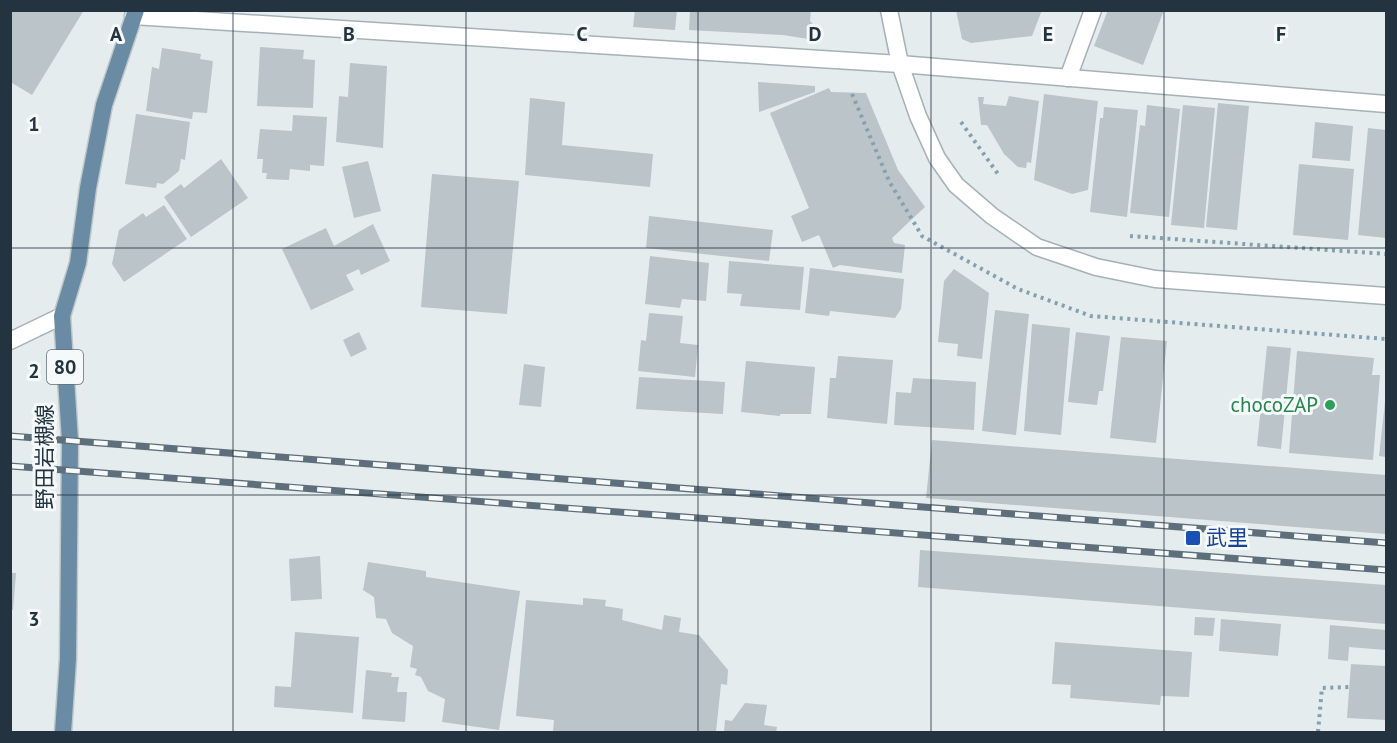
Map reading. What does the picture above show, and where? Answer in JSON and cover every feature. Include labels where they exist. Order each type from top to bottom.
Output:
[{"type":"main road","name":"野田岩槻線","points":[[63,732],[68,659],[70,441],[62,316],[78,263],[88,188],[104,105],[135,13]]},
{"type":"street","points":[[889,10],[900,64],[918,116],[937,158],[956,184],[992,216],[1036,247],[1096,267],[1155,279],[1386,296]]},
{"type":"street","points":[[1068,78],[1093,10]]},
{"type":"street","points":[[135,13],[900,64],[1386,104]]},
{"type":"street","points":[[10,341],[62,316]]},
{"type":"path","points":[[960,121],[1000,175]]},
{"type":"path","points":[[1121,236],[1386,254]]},
{"type":"path","points":[[1318,732],[1322,688],[1349,687]]},
{"type":"building","points":[[10,10],[84,10],[32,95],[12,83]]},
{"type":"building","points":[[635,10],[677,10],[675,30],[633,27]]},
{"type":"building","points":[[690,10],[811,10],[810,21],[817,28],[817,35],[814,40],[783,35],[689,30]]},
{"type":"building","points":[[956,10],[1042,10],[1032,36],[971,43],[962,39]]},
{"type":"building","points":[[1108,10],[1164,10],[1143,65],[1094,46]]},
{"type":"building","points":[[260,47],[304,50],[303,59],[315,60],[313,108],[257,106]]},
{"type":"building","points":[[162,48],[201,54],[200,59],[213,61],[207,113],[193,112],[192,119],[146,111],[152,67],[159,69]]},
{"type":"building","points":[[350,63],[387,66],[383,148],[336,142],[339,96],[348,97]]},
{"type":"building","points":[[758,82],[815,86],[815,92],[759,112]]},
{"type":"building","points":[[829,88],[831,92],[866,93],[898,170],[925,207],[892,238],[894,243],[905,245],[902,273],[840,265],[833,268],[819,235],[802,242],[791,216],[809,208],[770,113]]},
{"type":"building","points":[[1044,94],[1098,101],[1088,190],[1072,194],[1034,180]]},
{"type":"building","points":[[1009,96],[1039,101],[1031,163],[1027,162],[1026,168],[1018,167],[1004,154],[987,125],[981,125],[978,97],[984,97],[983,104],[1006,106]]},
{"type":"building","points":[[530,98],[565,102],[562,145],[653,154],[650,187],[525,175]]},
{"type":"building","points":[[1218,103],[1249,106],[1237,230],[1206,227]]},
{"type":"building","points":[[1147,105],[1180,109],[1169,217],[1130,213],[1140,125],[1145,126]]},
{"type":"building","points":[[1183,105],[1215,108],[1204,228],[1171,225]]},
{"type":"building","points":[[1104,107],[1138,110],[1127,217],[1090,212],[1100,118],[1103,118]]},
{"type":"building","points":[[136,114],[190,122],[185,160],[181,159],[179,171],[163,184],[157,183],[156,188],[125,184]]},
{"type":"building","points":[[293,115],[327,117],[324,166],[310,165],[310,171],[290,169],[289,180],[266,179],[267,173],[262,173],[263,159],[257,159],[260,129],[292,131]]},
{"type":"building","points":[[1315,122],[1353,126],[1350,161],[1312,158]]},
{"type":"building","points":[[1368,128],[1386,130],[1386,238],[1358,235]]},
{"type":"building","points":[[221,159],[248,198],[191,237],[164,197],[181,184],[184,188]]},
{"type":"building","points":[[368,161],[381,211],[354,218],[342,167]]},
{"type":"building","points":[[1299,164],[1354,169],[1348,240],[1293,235]]},
{"type":"building","points":[[432,174],[519,181],[507,314],[421,307]]},
{"type":"building","points":[[164,205],[187,239],[124,282],[112,264],[119,230],[143,213],[146,217]]},
{"type":"building","points":[[649,216],[773,230],[769,261],[646,248]]},
{"type":"building","points":[[373,224],[390,261],[361,275],[359,269],[346,275],[354,290],[311,310],[282,249],[326,228],[334,246]]},
{"type":"building","points":[[650,256],[709,263],[706,301],[682,299],[680,308],[645,304]]},
{"type":"building","points":[[729,261],[804,267],[800,310],[740,306],[742,294],[727,293]]},
{"type":"building","points":[[810,268],[904,279],[901,309],[895,318],[830,311],[829,316],[805,313]]},
{"type":"building","points":[[954,269],[989,293],[982,359],[957,356],[958,344],[938,342],[944,281]]},
{"type":"building","points":[[995,310],[1029,314],[1016,435],[982,431]]},
{"type":"building","points":[[649,313],[683,316],[680,343],[698,345],[695,377],[638,371],[641,340],[646,341]]},
{"type":"building","points":[[1032,324],[1070,328],[1061,435],[1024,431]]},
{"type":"building","points":[[359,332],[367,349],[351,357],[343,340]]},
{"type":"building","points":[[1076,332],[1110,336],[1103,391],[1099,391],[1097,405],[1068,402]]},
{"type":"building","points":[[1121,337],[1167,341],[1156,443],[1110,438]]},
{"type":"building","points":[[1267,346],[1291,348],[1281,449],[1257,446]]},
{"type":"building","points":[[1297,351],[1374,358],[1372,375],[1380,375],[1373,460],[1289,453]]},
{"type":"building","points":[[838,356],[893,360],[887,424],[827,418],[830,378],[836,378]]},
{"type":"building","points":[[746,361],[815,367],[811,414],[780,414],[780,416],[741,412]]},
{"type":"building","points":[[524,364],[545,367],[541,407],[519,405]]},
{"type":"building","points":[[639,377],[725,382],[723,414],[636,409]]},
{"type":"building","points":[[913,378],[976,382],[974,430],[894,425],[896,392],[911,393]]},
{"type":"building","points":[[1386,402],[1386,457],[1379,456]]},
{"type":"building","points":[[932,440],[1386,475],[1386,534],[926,498]]},
{"type":"building","points":[[920,550],[1386,585],[1386,624],[918,587]]},
{"type":"building","points":[[320,556],[322,599],[291,601],[289,559]]},
{"type":"building","points":[[368,562],[426,571],[426,577],[520,591],[499,730],[442,722],[445,699],[428,691],[421,677],[415,675],[417,669],[410,667],[413,646],[392,633],[386,619],[376,618],[374,597],[363,590]]},
{"type":"building","points":[[10,573],[16,573],[13,610],[10,610]]},
{"type":"building","points":[[583,598],[606,600],[605,606],[623,609],[622,620],[662,630],[664,615],[681,618],[679,632],[699,635],[728,670],[727,685],[721,684],[716,732],[553,732],[554,720],[516,716],[526,600],[583,605]]},
{"type":"building","points":[[1195,617],[1215,618],[1213,636],[1194,635]]},
{"type":"building","points":[[1221,619],[1281,624],[1278,656],[1219,651]]},
{"type":"building","points":[[1330,625],[1386,630],[1386,650],[1349,647],[1348,661],[1328,659]]},
{"type":"building","points":[[295,632],[359,637],[353,713],[274,707],[275,686],[291,687]]},
{"type":"building","points":[[1055,642],[1192,652],[1189,697],[1161,696],[1160,705],[1070,698],[1071,685],[1052,684]]},
{"type":"building","points":[[1351,664],[1386,666],[1386,720],[1347,718]]},
{"type":"building","points":[[366,670],[392,673],[391,677],[399,677],[397,692],[407,692],[405,722],[362,719]]},
{"type":"building","points":[[745,703],[767,705],[764,725],[777,727],[776,732],[724,732],[725,720],[732,721]]},
{"type":"railway","points":[[10,436],[1386,543]]},
{"type":"railway","points":[[10,466],[1386,570]]},
{"type":"place","name":"chocoZAP","points":[[1330,405]]},
{"type":"place","name":"武里","points":[[1193,538]]}]
